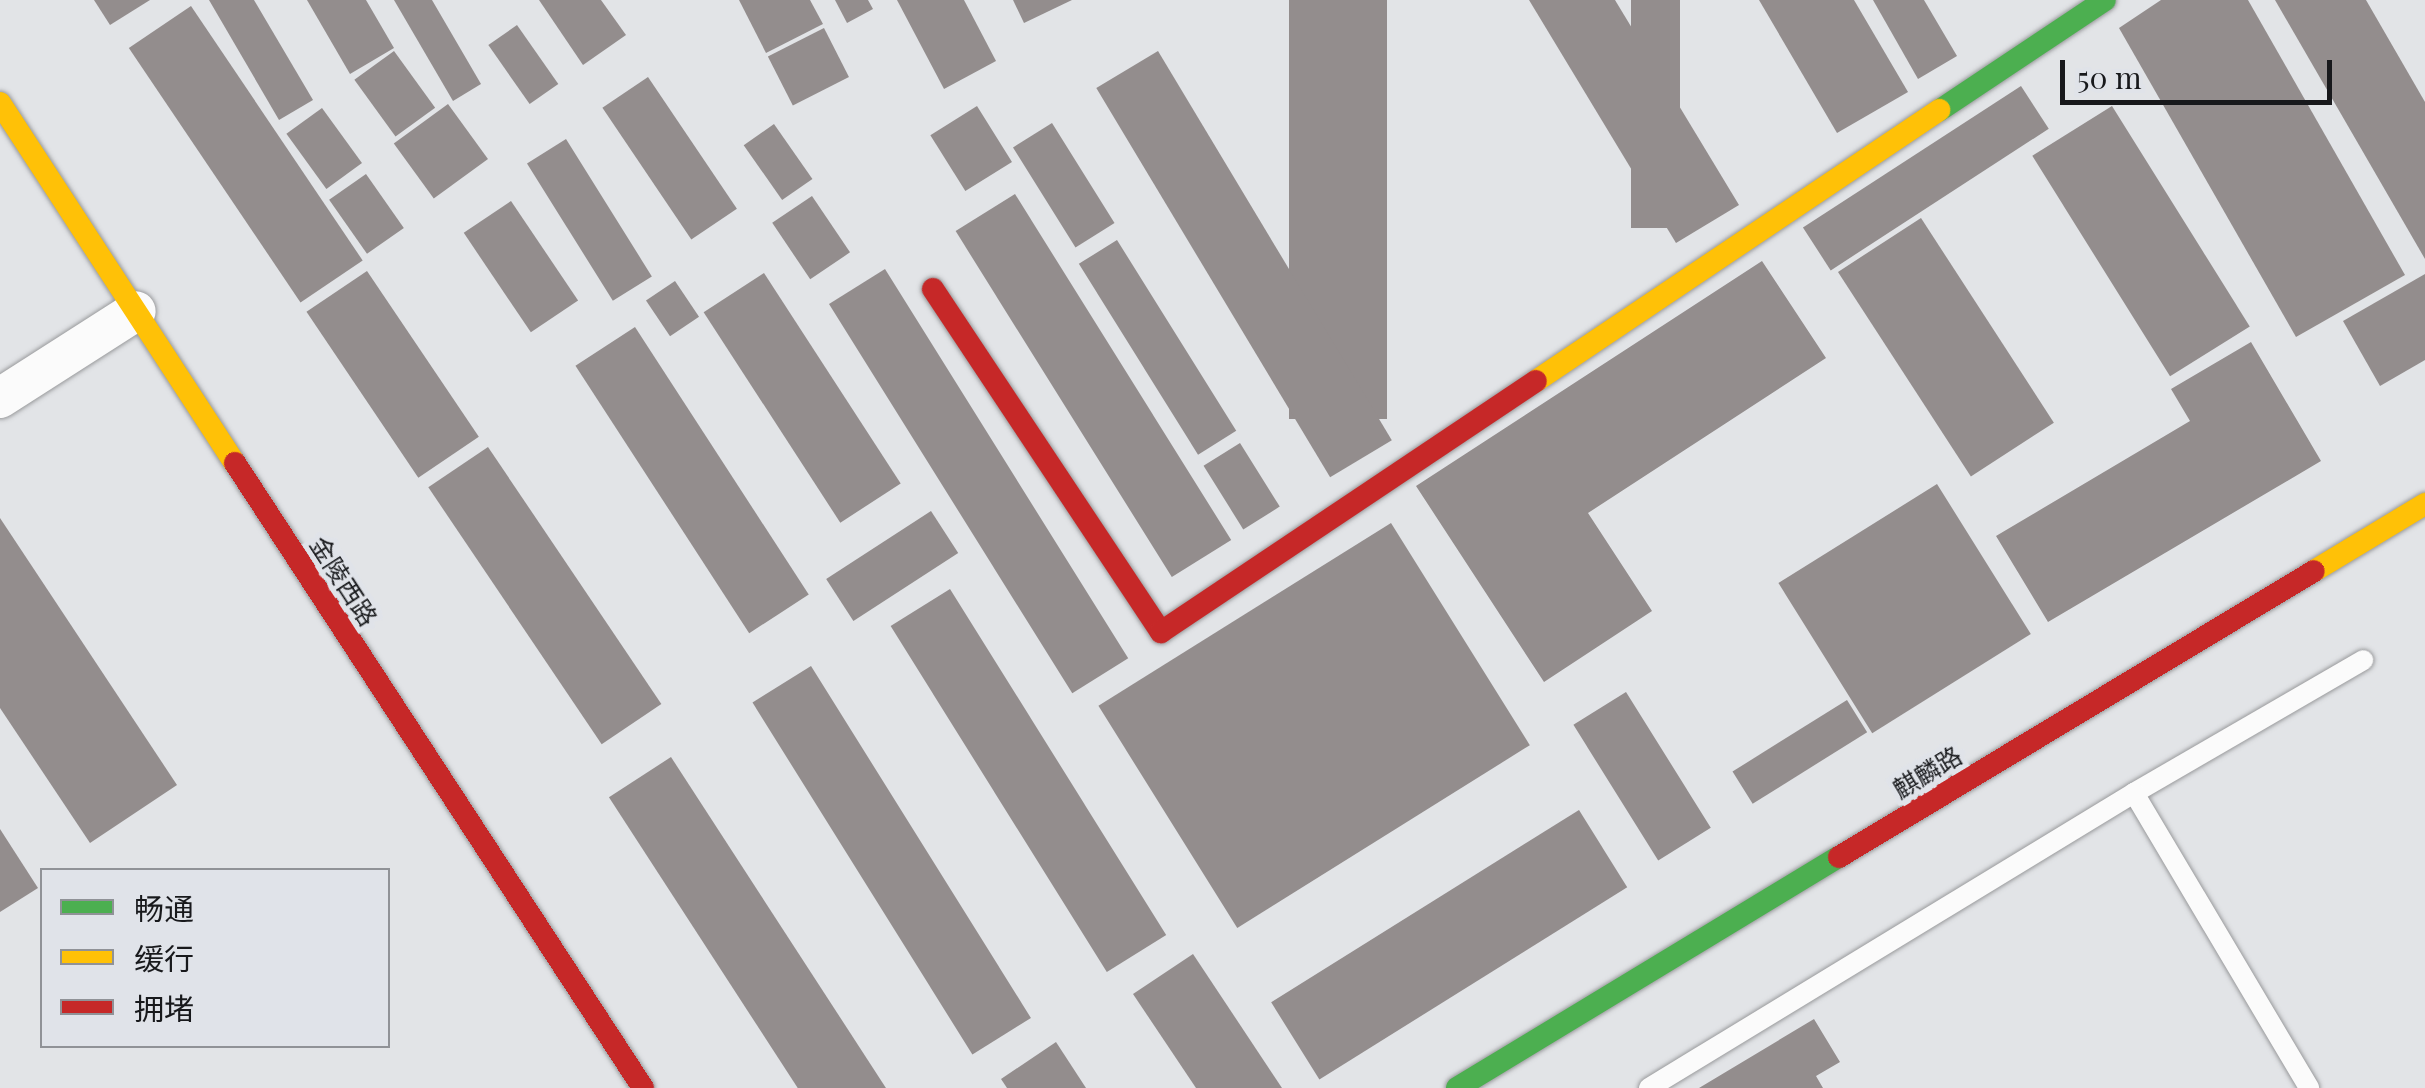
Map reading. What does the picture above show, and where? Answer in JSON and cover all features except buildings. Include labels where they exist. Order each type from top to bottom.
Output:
[{"type":"street","points":[[933,289],[1160,632],[2105,0]]},
{"type":"street","name":"金陵西路","points":[[0,103],[643,1088]]},
{"type":"street","points":[[0,398],[136,311]]},
{"type":"street","name":"麒麟路","points":[[1457,1088],[2425,504]]},
{"type":"lane","points":[[1649,1088],[2134,792],[2364,660]]},
{"type":"lane","points":[[2134,792],[2308,1088]]},
{"type":"traffic: fast","points":[[1940,110],[2105,0]]},
{"type":"traffic: fast","points":[[1457,1088],[1839,857]]},
{"type":"traffic: slow","points":[[0,103],[235,463]]},
{"type":"traffic: slow","points":[[1536,381],[1940,110]]},
{"type":"traffic: slow","points":[[2314,571],[2425,504]]},
{"type":"traffic: jam","points":[[933,289],[1161,632],[1536,381]]},
{"type":"traffic: jam","points":[[235,463],[643,1088]]},
{"type":"traffic: jam","points":[[1839,857],[2314,571]]}]
